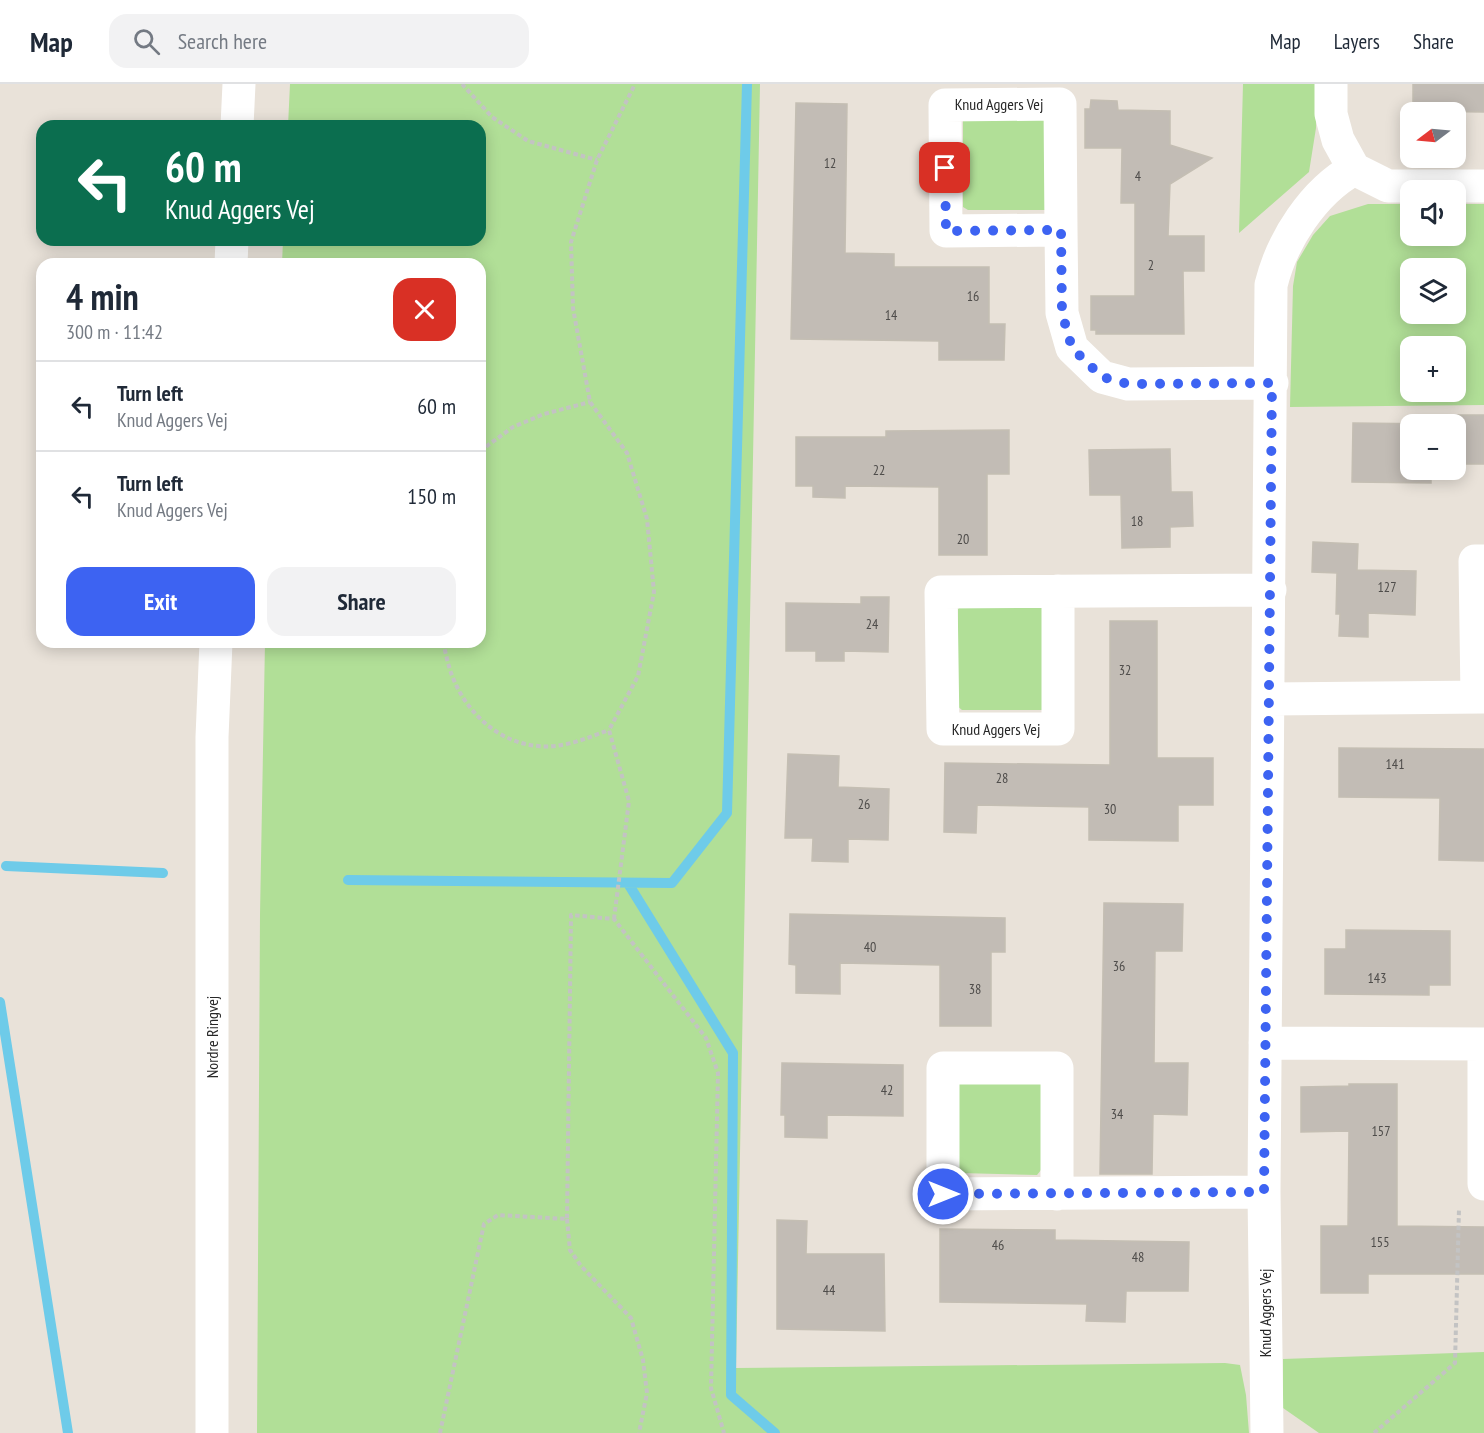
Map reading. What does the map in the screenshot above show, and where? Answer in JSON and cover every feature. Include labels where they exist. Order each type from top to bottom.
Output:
[{"type":"street","points":[[237,120],[238,84]]},
{"type":"street","points":[[1331,84],[1331,114],[1338,140],[1354,169],[1388,186],[1484,186]]},
{"type":"street","name":"Knud Aggers Vej","points":[[1061,230],[946,231],[945,105],[1060,104],[1062,313],[1072,348],[1102,377],[1128,384],[1272,383]]},
{"type":"street","name":"Knud Aggers Vej","points":[[1267,1433],[1264,1192],[1271,285],[1277,259],[1300,219],[1341,176],[1354,169]]},
{"type":"street","points":[[1268,699],[1480,697],[1475,561],[1484,561]]},
{"type":"street","name":"Knud Aggers Vej","points":[[1058,591],[1058,729],[943,729],[941,592],[1058,591],[1270,590]]},
{"type":"street","name":"Nordre Ringvej","points":[[212,1433],[212,737],[216,648]]},
{"type":"street","points":[[1265,1042],[1484,1044]]},
{"type":"street","points":[[1484,1053],[1484,1184]]},
{"type":"street","points":[[1057,1194],[1057,1068],[943,1068],[943,1194],[1057,1194],[1264,1192]]},
{"type":"path","points":[[462,84],[492,117],[528,141],[597,160]]},
{"type":"path","points":[[445,648],[453,679],[476,716],[500,736],[538,746],[577,742],[609,729],[638,676],[654,592],[647,519],[627,453],[590,402],[573,308],[571,242],[597,160],[635,84]]},
{"type":"path","points":[[486,447],[513,427],[544,414],[590,402]]},
{"type":"path","points":[[609,729],[629,801],[614,919],[706,1038],[718,1073],[711,1388],[724,1433]]},
{"type":"path","points":[[614,919],[571,915],[567,1219],[570,1250],[581,1266],[631,1318],[643,1359],[647,1393],[639,1433]]},
{"type":"path","points":[[1374,1433],[1455,1363],[1460,1196],[1484,1184]]},
{"type":"path","points":[[440,1433],[484,1224],[498,1215],[567,1219]]},
{"type":"green space","points":[[290,84],[760,84],[736,1368],[1225,1363],[1240,1365],[1246,1395],[1249,1433],[257,1433],[260,915],[265,648],[486,648],[486,258],[282,258],[283,246],[486,246],[486,120],[288,120]]},
{"type":"green space","points":[[1243,84],[1316,84],[1316,128],[1309,172],[1239,233]]},
{"type":"green space","points":[[1042,118],[1047,122],[1046,210],[968,210],[963,207],[963,121]]},
{"type":"green space","points":[[1368,204],[1400,204],[1400,246],[1466,246],[1466,204],[1484,204],[1484,405],[1290,407],[1293,286],[1297,262],[1313,235],[1330,216]]},
{"type":"green space","points":[[963,605],[1044,605],[1043,710],[962,710],[957,706],[958,609]]},
{"type":"green space","points":[[1042,1081],[1041,1170],[1037,1175],[959,1173],[955,1083]]},
{"type":"green space","points":[[1484,1352],[1484,1433],[1319,1433],[1283,1408],[1283,1359]]},
{"type":"building","points":[[1413,84],[1484,84],[1484,112],[1466,112],[1466,102],[1413,102]]},
{"type":"building","points":[[1091,100],[1117,101],[1118,110],[1170,111],[1170,145],[1212,158],[1170,184],[1168,236],[1204,236],[1204,271],[1183,271],[1184,334],[1096,334],[1096,330],[1091,330],[1091,296],[1135,296],[1135,203],[1121,203],[1122,148],[1085,148],[1085,109],[1090,109]]},
{"type":"building","points":[[796,103],[847,104],[845,253],[894,254],[894,267],[989,267],[989,324],[1005,324],[1004,360],[939,360],[939,341],[791,339]]},
{"type":"building","points":[[1466,415],[1484,415],[1484,464],[1466,464]]},
{"type":"building","points":[[1353,423],[1400,424],[1400,480],[1431,480],[1431,483],[1352,482]]},
{"type":"building","points":[[1009,430],[1009,474],[987,474],[987,555],[939,555],[939,487],[845,486],[845,498],[813,497],[813,486],[796,486],[796,437],[886,437],[886,431]]},
{"type":"building","points":[[1170,449],[1171,492],[1192,492],[1193,526],[1170,527],[1170,547],[1122,548],[1121,495],[1090,495],[1089,450]]},
{"type":"building","points":[[1313,542],[1358,544],[1357,570],[1416,571],[1415,615],[1368,613],[1368,637],[1339,636],[1340,614],[1336,614],[1337,573],[1312,572]]},
{"type":"building","points":[[861,597],[889,597],[888,652],[844,651],[844,661],[816,661],[816,651],[786,651],[786,603],[861,604]]},
{"type":"building","points":[[1110,621],[1157,621],[1157,758],[1213,758],[1213,805],[1178,805],[1178,841],[1089,840],[1089,807],[977,805],[976,833],[944,832],[945,763],[1110,765]]},
{"type":"building","points":[[1339,748],[1484,749],[1484,861],[1439,860],[1440,798],[1339,797]]},
{"type":"building","points":[[788,754],[839,756],[838,787],[889,789],[888,840],[848,839],[848,862],[812,861],[813,838],[785,838]]},
{"type":"building","points":[[1104,903],[1183,904],[1182,951],[1155,951],[1154,1063],[1188,1063],[1187,1115],[1153,1114],[1152,1174],[1100,1174]]},
{"type":"building","points":[[790,914],[1005,918],[1005,952],[991,952],[991,1026],[940,1026],[940,965],[840,963],[840,994],[796,993],[796,965],[789,964]]},
{"type":"building","points":[[1346,930],[1450,931],[1450,985],[1429,985],[1429,995],[1325,994],[1325,949],[1346,949]]},
{"type":"building","points":[[782,1063],[903,1065],[903,1116],[827,1115],[827,1138],[785,1137],[785,1115],[781,1115]]},
{"type":"building","points":[[1349,1084],[1397,1084],[1397,1226],[1484,1227],[1484,1274],[1368,1274],[1368,1293],[1321,1293],[1321,1226],[1348,1226],[1349,1131],[1301,1132],[1301,1087],[1349,1086]]},
{"type":"building","points":[[777,1220],[807,1221],[806,1254],[884,1254],[885,1331],[777,1329]]},
{"type":"building","points":[[940,1229],[1055,1230],[1055,1240],[1189,1242],[1188,1291],[1126,1291],[1125,1322],[1086,1321],[1087,1304],[940,1302]]},
{"type":"waterway","points":[[348,880],[672,883],[727,813],[747,84]]},
{"type":"waterway","points":[[6,866],[163,873]]},
{"type":"waterway","points":[[629,885],[733,1053],[731,1395],[775,1433]]},
{"type":"waterway","points":[[0,1002],[68,1433]]},
{"type":"route","points":[[943,1194],[1264,1192],[1272,383],[1128,384],[1102,377],[1072,348],[1062,313],[1061,230],[946,231],[945,168]]}]
